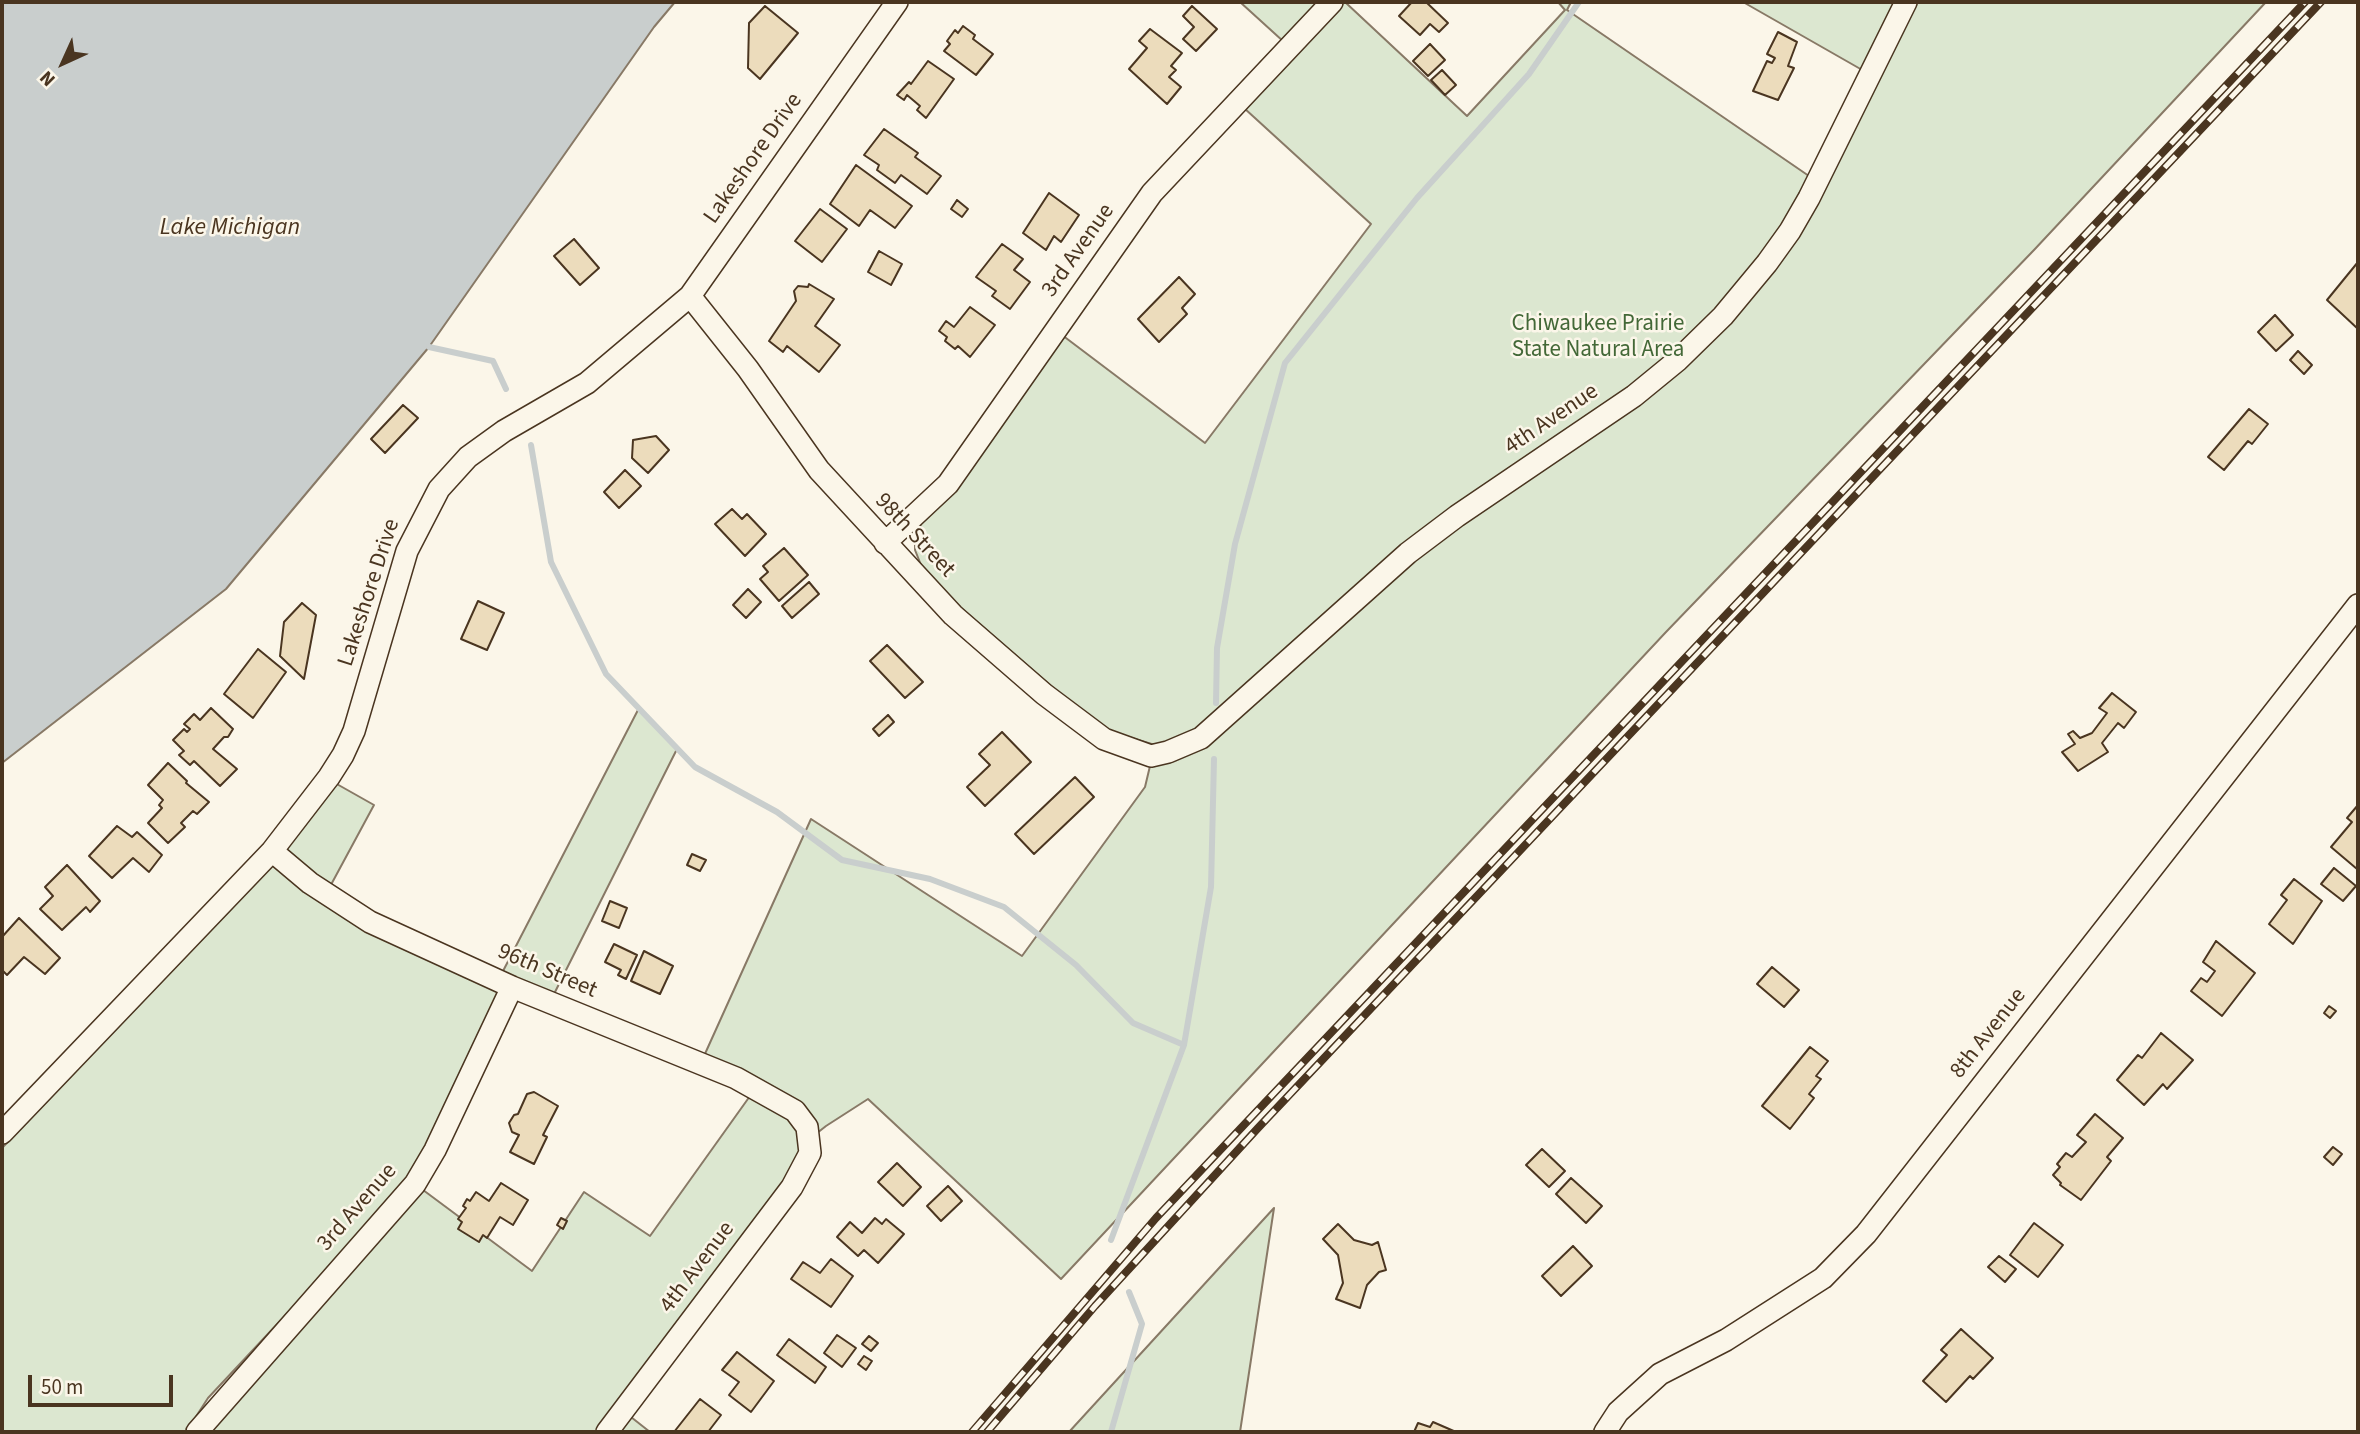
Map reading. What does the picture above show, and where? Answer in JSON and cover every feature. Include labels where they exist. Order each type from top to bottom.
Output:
[{"type":"street","name":"Lakeshore Drive","points":[[2,1133],[272,851],[330,777],[354,731],[407,551],[439,489],[468,457],[504,431],[587,383],[690,296],[897,2]]},
{"type":"street","name":"3rd Avenue","points":[[886,543],[948,484],[1152,194],[1332,2]]},
{"type":"street","name":"4th Avenue","points":[[1152,756],[1187,746],[1201,738],[1408,552],[1634,396],[1678,360],[1714,325],[1767,263],[1790,231],[1906,2]]},
{"type":"street","name":"98th Street","points":[[690,296],[748,369],[819,470],[953,615],[1062,709],[1104,739],[1152,756]]},
{"type":"street","name":"8th Avenue","points":[[1605,1432],[1618,1412],[1660,1374],[1727,1340],[1823,1278],[1866,1234],[2358,605]]},
{"type":"street","name":"96th Street","points":[[272,851],[310,883],[370,922],[512,987],[736,1078],[795,1111],[807,1127]]},
{"type":"street","name":"3rd Avenue","points":[[197,1432],[415,1184],[435,1150],[512,987]]},
{"type":"street","name":"4th Avenue","points":[[607,1432],[797,1179],[810,1153],[807,1127]]},
{"type":"green space","name":"Chiwaukee Prairie State Natural Area","points":[[1240,2],[1345,2],[1467,116],[1565,10],[1558,2],[1571,2],[1567,10],[1825,187],[1878,79],[1743,2],[2266,2],[2034,250],[1666,632],[1061,1279],[868,1099],[802,1145],[785,1182],[617,1406],[650,1432],[208,1432],[415,1184],[532,1271],[584,1192],[650,1236],[760,1082],[704,1056],[811,819],[1022,956],[1145,787],[1155,745],[1115,733],[1099,725],[1066,699],[938,588],[921,565],[915,550],[915,540],[921,524],[939,506],[1062,335],[1205,443],[1371,224],[1244,108],[1295,52]]},
{"type":"green space","points":[[639,708],[677,749],[550,1002],[508,997],[427,1164],[208,1398],[186,1432],[2,1432],[2,1148],[230,910],[335,783],[374,805],[326,894],[502,973]]},
{"type":"green space","points":[[1274,1208],[1240,1432],[1069,1432]]},
{"type":"water","name":"Lake Michigan","points":[[2,2],[675,2],[654,27],[429,347],[226,589],[2,763]]},
{"type":"building","points":[[1412,2],[1426,2],[1448,23],[1439,32],[1430,24],[1420,35],[1399,16]]},
{"type":"building","points":[[765,6],[798,33],[760,79],[748,68],[749,23]]},
{"type":"building","points":[[1192,6],[1217,29],[1196,51],[1183,39],[1194,27],[1183,16]]},
{"type":"building","points":[[963,26],[975,35],[973,39],[993,54],[976,75],[944,51],[955,30],[958,33]]},
{"type":"building","points":[[1150,29],[1182,53],[1171,66],[1176,70],[1169,77],[1181,87],[1167,104],[1129,69],[1147,48],[1139,41]]},
{"type":"building","points":[[1778,32],[1797,42],[1788,66],[1794,68],[1778,100],[1753,91],[1767,61],[1772,63],[1775,58],[1767,54]]},
{"type":"building","points":[[1430,44],[1445,60],[1428,76],[1413,61]]},
{"type":"building","points":[[928,61],[954,79],[926,118],[917,110],[920,106],[907,95],[904,100],[897,95],[909,82],[911,84]]},
{"type":"building","points":[[1442,70],[1456,85],[1445,95],[1431,80]]},
{"type":"building","points":[[884,129],[918,153],[915,157],[941,176],[927,194],[901,175],[895,183],[877,170],[879,165],[864,155]]},
{"type":"building","points":[[856,165],[912,206],[895,228],[870,210],[859,226],[830,204]]},
{"type":"building","points":[[1049,193],[1079,215],[1061,242],[1054,236],[1046,250],[1023,233]]},
{"type":"building","points":[[957,200],[968,209],[962,217],[951,209]]},
{"type":"building","points":[[820,209],[847,229],[822,262],[795,241]]},
{"type":"building","points":[[574,239],[599,268],[580,285],[554,256]]},
{"type":"building","points":[[1002,244],[1023,259],[1014,270],[1030,282],[1010,309],[992,296],[996,291],[976,277]]},
{"type":"building","points":[[879,251],[902,264],[891,285],[868,272]]},
{"type":"building","points":[[2358,262],[2358,329],[2327,300]]},
{"type":"building","points":[[1179,277],[1195,294],[1182,308],[1187,314],[1159,342],[1138,319]]},
{"type":"building","points":[[809,284],[834,299],[815,326],[840,345],[819,372],[787,346],[783,352],[769,341],[796,301],[794,291],[798,286],[808,287]]},
{"type":"building","points":[[970,307],[995,325],[970,357],[958,346],[955,349],[945,341],[947,337],[939,331],[946,321],[954,327]]},
{"type":"building","points":[[2275,315],[2293,335],[2276,351],[2258,332]]},
{"type":"building","points":[[2298,351],[2312,365],[2304,374],[2290,360]]},
{"type":"building","points":[[403,405],[418,418],[385,453],[371,439]]},
{"type":"building","points":[[2249,409],[2268,424],[2252,444],[2248,441],[2224,470],[2208,457]]},
{"type":"building","points":[[656,436],[669,450],[648,473],[632,458],[633,440]]},
{"type":"building","points":[[625,470],[641,486],[619,508],[604,492]]},
{"type":"building","points":[[732,509],[742,519],[747,514],[766,534],[745,556],[715,524]]},
{"type":"building","points":[[784,548],[808,575],[779,601],[760,579],[768,572],[763,566]]},
{"type":"building","points":[[809,582],[819,594],[792,618],[782,606]]},
{"type":"building","points":[[748,589],[761,602],[746,618],[733,605]]},
{"type":"building","points":[[478,601],[504,613],[487,650],[461,639]]},
{"type":"building","points":[[302,603],[316,615],[304,679],[280,656],[284,622]]},
{"type":"building","points":[[887,645],[923,682],[905,698],[870,661]]},
{"type":"building","points":[[258,649],[286,672],[253,718],[224,694]]},
{"type":"building","points":[[2112,693],[2136,712],[2124,728],[2118,723],[2102,743],[2108,752],[2078,771],[2062,752],[2075,744],[2068,734],[2073,731],[2080,738],[2092,733],[2107,713],[2099,708]]},
{"type":"building","points":[[211,708],[233,729],[228,737],[224,737],[213,749],[237,769],[220,786],[194,761],[190,765],[179,755],[184,751],[173,740],[184,729],[187,732],[190,729],[184,724],[194,714],[200,720]]},
{"type":"building","points":[[888,715],[894,722],[879,736],[873,729]]},
{"type":"building","points":[[1002,732],[1031,762],[985,806],[967,787],[990,765],[979,754]]},
{"type":"building","points":[[168,763],[209,802],[197,814],[193,811],[181,823],[185,827],[168,843],[148,823],[162,808],[159,805],[163,800],[148,785]]},
{"type":"building","points":[[1075,777],[1094,797],[1034,854],[1015,834]]},
{"type":"building","points":[[2358,805],[2357,869],[2331,847],[2352,822],[2347,818]]},
{"type":"building","points":[[117,826],[132,837],[137,832],[162,855],[149,872],[133,858],[112,878],[89,856]]},
{"type":"building","points":[[692,854],[706,860],[700,871],[687,865]]},
{"type":"building","points":[[67,865],[100,901],[90,912],[86,907],[62,930],[40,909],[53,896],[45,887]]},
{"type":"building","points":[[2334,868],[2356,886],[2343,901],[2321,884]]},
{"type":"building","points":[[2294,879],[2322,901],[2293,944],[2269,924],[2287,900],[2281,895]]},
{"type":"building","points":[[610,901],[627,908],[619,928],[602,921]]},
{"type":"building","points":[[19,918],[60,958],[45,974],[24,957],[7,975],[2,970],[2,937]]},
{"type":"building","points":[[2216,941],[2255,973],[2222,1016],[2191,991],[2201,978],[2207,982],[2215,971],[2203,962]]},
{"type":"building","points":[[614,944],[637,955],[626,979],[618,975],[621,970],[605,962]]},
{"type":"building","points":[[644,951],[673,966],[660,994],[631,981]]},
{"type":"building","points":[[1772,967],[1799,990],[1784,1007],[1757,984]]},
{"type":"building","points":[[2329,1006],[2336,1011],[2330,1018],[2324,1013]]},
{"type":"building","points":[[2161,1033],[2193,1060],[2167,1089],[2163,1084],[2144,1105],[2117,1080],[2138,1055],[2142,1058]]},
{"type":"building","points":[[1810,1047],[1828,1061],[1816,1076],[1821,1079],[1809,1094],[1814,1098],[1790,1129],[1762,1106]]},
{"type":"building","points":[[534,1092],[558,1106],[543,1135],[547,1137],[534,1164],[510,1152],[519,1135],[512,1132],[509,1123],[514,1115],[518,1114],[527,1094]]},
{"type":"building","points":[[2095,1114],[2123,1138],[2107,1157],[2111,1161],[2081,1200],[2060,1185],[2053,1175],[2060,1167],[2057,1164],[2066,1153],[2072,1157],[2086,1142],[2077,1135]]},
{"type":"building","points":[[2333,1147],[2342,1154],[2333,1165],[2324,1157]]},
{"type":"building","points":[[1542,1149],[1565,1171],[1549,1187],[1526,1165]]},
{"type":"building","points":[[897,1163],[921,1187],[903,1206],[878,1182]]},
{"type":"building","points":[[1571,1178],[1602,1206],[1586,1223],[1556,1194]]},
{"type":"building","points":[[501,1183],[528,1200],[513,1225],[500,1217],[487,1238],[483,1235],[479,1242],[458,1229],[462,1222],[458,1219],[466,1208],[463,1206],[467,1199],[470,1201],[476,1192],[489,1201]]},
{"type":"building","points":[[948,1186],[962,1201],[941,1221],[927,1206]]},
{"type":"building","points":[[561,1218],[567,1221],[563,1229],[557,1225]]},
{"type":"building","points":[[875,1218],[882,1224],[886,1219],[904,1234],[878,1263],[864,1250],[858,1256],[837,1237],[850,1222],[862,1233]]},
{"type":"building","points":[[2034,1223],[2063,1245],[2038,1277],[2010,1255]]},
{"type":"building","points":[[1338,1224],[1354,1240],[1372,1245],[1378,1242],[1386,1270],[1379,1272],[1367,1285],[1360,1308],[1336,1299],[1343,1283],[1338,1255],[1323,1239]]},
{"type":"building","points":[[1573,1246],[1592,1266],[1561,1296],[1542,1276]]},
{"type":"building","points":[[1999,1256],[2016,1269],[2005,1282],[1988,1267]]},
{"type":"building","points":[[831,1259],[853,1276],[831,1307],[791,1279],[803,1262],[820,1273]]},
{"type":"building","points":[[1961,1329],[1993,1358],[1973,1379],[1970,1376],[1946,1402],[1923,1381],[1947,1355],[1941,1350]]},
{"type":"building","points":[[837,1335],[856,1348],[842,1367],[824,1353]]},
{"type":"building","points":[[869,1336],[878,1343],[871,1351],[862,1344]]},
{"type":"building","points":[[789,1339],[826,1367],[815,1383],[777,1355]]},
{"type":"building","points":[[737,1352],[774,1381],[751,1412],[729,1395],[739,1382],[722,1370]]},
{"type":"building","points":[[864,1356],[872,1361],[866,1370],[858,1364]]},
{"type":"building","points":[[700,1399],[721,1415],[708,1432],[674,1432]]},
{"type":"building","points":[[1433,1422],[1456,1432],[1414,1432],[1418,1423],[1430,1427]]},
{"type":"waterway","points":[[1216,703],[1217,648],[1235,544],[1285,363],[1417,198],[1529,74],[1579,2]]},
{"type":"waterway","points":[[429,347],[493,361],[506,389]]},
{"type":"waterway","points":[[531,445],[551,562],[606,674],[695,767],[777,812],[842,860],[930,879],[1004,907],[1076,965],[1133,1023],[1184,1045]]},
{"type":"waterway","points":[[1111,1240],[1184,1045],[1211,887],[1214,759]]},
{"type":"waterway","points":[[1111,1432],[1142,1324],[1129,1292]]},
{"type":"railway","points":[[972,1432],[1156,1218],[2305,2]]},
{"type":"railway","points":[[987,1432],[1095,1306],[1258,1128],[2321,2]]}]
